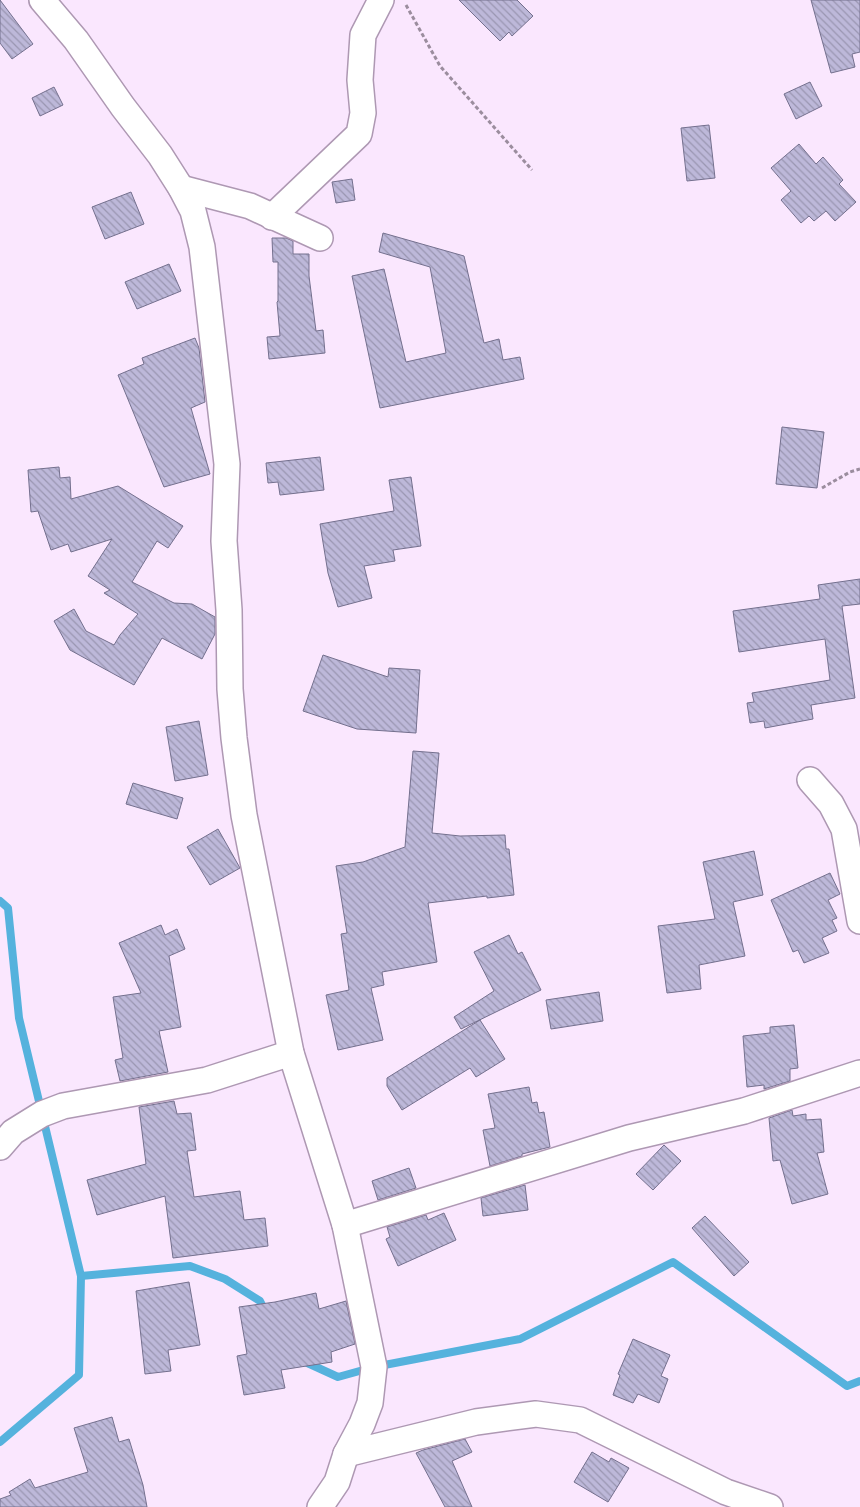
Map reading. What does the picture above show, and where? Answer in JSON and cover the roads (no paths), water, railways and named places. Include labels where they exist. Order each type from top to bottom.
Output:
[{"type":"street","points":[[42,0],[76,40],[123,107],[160,154],[193,211],[202,247],[227,464],[224,541],[229,610],[230,689],[241,796],[291,1053],[345,1226],[374,1367],[370,1403],[362,1424],[346,1454],[337,1482],[320,1507]]},
{"type":"street","points":[[272,217],[359,134],[363,113],[360,80],[363,35],[381,0]]},
{"type":"street","points":[[181,188],[250,206],[320,238]]},
{"type":"street","points":[[810,780],[831,804],[844,829],[860,920]]},
{"type":"street","points":[[0,1148],[13,1132],[42,1114],[63,1106],[207,1080],[291,1053]]},
{"type":"street","points":[[345,1226],[629,1138],[744,1111],[860,1073]]},
{"type":"street","points":[[346,1454],[476,1422],[536,1414],[580,1420],[720,1500],[770,1507]]},
{"type":"waterway","points":[[0,901],[8,908],[19,1018],[81,1276],[79,1375],[0,1442]]},
{"type":"waterway","points":[[303,1361],[338,1377],[374,1367],[520,1339],[673,1262],[847,1386],[860,1381]]},
{"type":"waterway","points":[[81,1276],[190,1266],[225,1279],[260,1301],[266,1313]]}]
